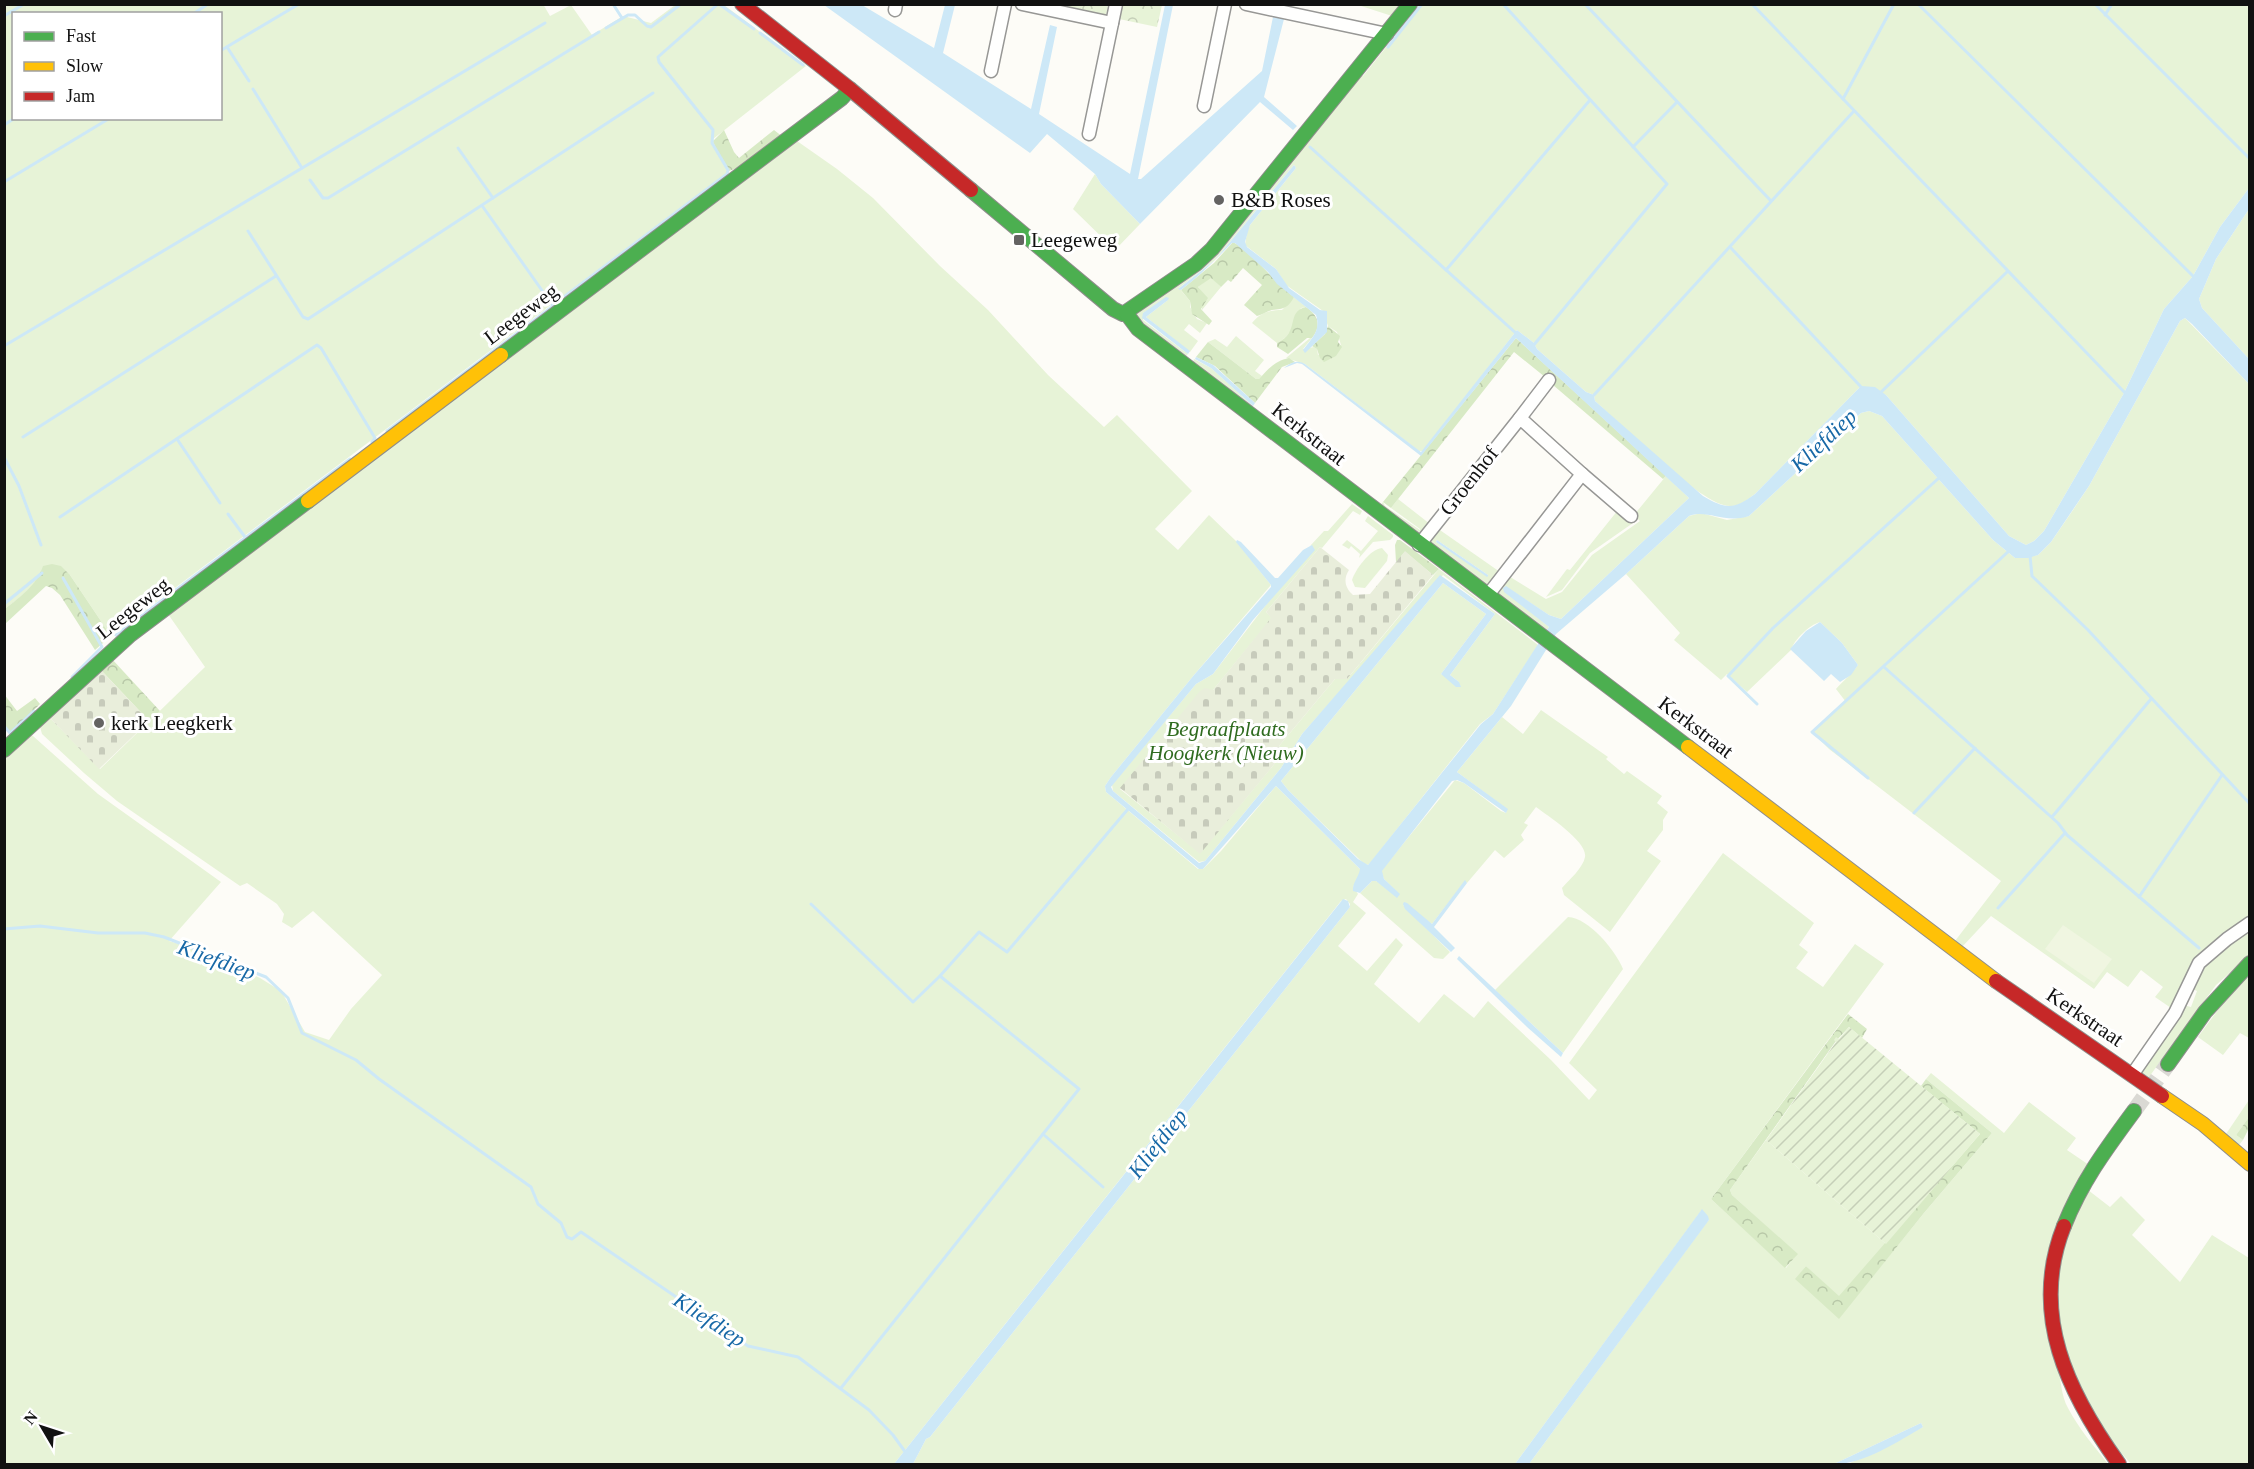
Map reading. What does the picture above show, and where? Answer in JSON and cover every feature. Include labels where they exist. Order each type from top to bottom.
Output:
[{"type":"street","points":[[742,4],[850,89],[1113,309],[1123,314],[1196,264],[1212,249],[1410,4]]},
{"type":"street","points":[[991,71],[1005,4]]},
{"type":"street","points":[[1022,4],[1112,23]]},
{"type":"street","points":[[1089,134],[1116,4]]},
{"type":"street","points":[[1204,105],[1225,4]]},
{"type":"street","points":[[1246,4],[1387,34]]},
{"type":"street","name":"Leegeweg","points":[[4,750],[130,635],[842,98],[850,89]]},
{"type":"street","name":"Kerkstraat","points":[[1126,313],[1138,329],[1419,545],[2000,984],[2203,1124],[2250,1164]]},
{"type":"street","name":"Groenhof","points":[[1419,545],[1549,380]]},
{"type":"street","points":[[1520,418],[1631,516]]},
{"type":"street","points":[[1488,595],[1582,474]]},
{"type":"street","points":[[2132,1075],[2175,1013],[2199,963],[2250,923]]},
{"type":"street","points":[[2168,1064],[2205,1012],[2250,963]]},
{"type":"street","points":[[2119,1464],[2087,1421],[2059,1360],[2053,1328],[2052,1278],[2060,1234],[2076,1196],[2088,1175],[2134,1111]]},
{"type":"green space","points":[[543,4],[550,16],[571,5],[592,35],[623,16],[651,23],[675,5],[724,5],[806,66],[713,139],[720,159],[729,171],[111,636],[70,575],[40,575],[29,590],[5,609],[4,5]]},
{"type":"green space","points":[[1049,5],[1108,5],[1106,15]]},
{"type":"green space","points":[[1122,5],[1162,5],[1157,27],[1119,19]]},
{"type":"green space","points":[[1358,5],[1402,5],[1392,16]]},
{"type":"green space","points":[[1420,5],[2249,5],[2249,188],[2220,227],[2193,276],[2164,309],[2124,393],[2044,531],[2026,545],[2009,536],[1886,395],[1861,386],[1755,494],[1740,504],[1730,506],[1700,493],[1681,479],[1595,401],[1594,395],[1586,392],[1517,330],[1423,451],[1419,451],[1305,364],[1286,358],[1310,338],[1312,338],[1303,349],[1314,347],[1318,355],[1341,345],[1337,332],[1328,326],[1323,311],[1286,285],[1276,269],[1245,245],[1250,225],[1296,168],[1294,165],[1215,260],[1179,288],[1190,301],[1190,307],[1197,319],[1207,323],[1200,333],[1189,324],[1184,330],[1198,341],[1190,352],[1146,317],[1168,300],[1143,313],[1143,320],[1188,354],[1185,357],[1137,321],[1137,312],[1197,268],[1360,74],[1363,76]]},
{"type":"green space","points":[[724,130],[739,158],[774,130],[783,137],[747,164],[729,171],[720,159],[713,141]]},
{"type":"green space","points":[[797,141],[873,198],[940,266],[988,310],[1048,375],[1104,427],[1117,415],[1192,491],[1155,529],[1178,550],[1209,515],[1236,541],[1271,585],[1111,777],[1105,786],[1106,792],[1198,869],[1203,869],[1276,786],[1360,869],[1360,875],[1353,887],[1358,894],[1353,902],[1366,913],[1338,946],[1367,971],[1396,938],[1403,945],[1374,984],[1419,1023],[1444,994],[1474,1018],[1488,1001],[1551,1060],[1589,1100],[1597,1090],[1569,1063],[1723,853],[1814,923],[1799,945],[1808,952],[1796,968],[1823,987],[1855,944],[1884,964],[1711,1199],[1786,1268],[1797,1254],[1732,1195],[1730,1190],[1766,1140],[1886,1244],[1839,1297],[1806,1266],[1796,1279],[1839,1318],[1992,1133],[1926,1079],[1931,1073],[2004,1133],[2029,1102],[2076,1138],[2067,1150],[2089,1165],[2068,1202],[2051,1241],[2043,1281],[2043,1302],[2046,1324],[2066,1403],[2072,1416],[2108,1464],[1848,1464],[1923,1427],[1921,1423],[1834,1464],[1529,1464],[1709,1220],[1701,1211],[1515,1464],[913,1464],[926,1439],[930,1437],[1350,907],[1346,899],[1341,901],[894,1464],[5,1464],[5,758],[30,734],[98,794],[221,882],[169,941],[197,949],[260,978],[281,991],[305,1032],[329,1040],[351,1009],[382,975],[313,911],[292,928],[282,922],[284,914],[277,904],[247,883],[240,886],[117,801],[42,734],[40,727],[48,716],[100,769],[205,667],[168,614]]},
{"type":"green space","points":[[1095,174],[1101,184],[1140,224],[1115,250],[1073,209]]},
{"type":"green space","points":[[2249,209],[2249,359],[2202,308],[2199,299],[2216,259]]},
{"type":"green space","points":[[1233,242],[1250,254],[1294,297],[1285,307],[1257,316],[1244,305],[1262,285],[1243,268],[1231,282],[1228,280],[1221,287],[1211,278],[1198,287],[1208,298],[1201,309],[1212,321],[1209,325],[1192,314],[1190,301],[1181,290],[1214,263]]},
{"type":"green space","points":[[1211,277],[1221,287],[1202,310],[1202,305],[1207,298],[1198,287]]},
{"type":"green space","points":[[1294,297],[1306,307],[1301,308],[1292,328],[1282,340],[1277,343],[1252,323],[1265,313],[1282,310]]},
{"type":"green space","points":[[1306,307],[1316,317],[1317,329],[1312,338],[1307,338],[1288,354],[1277,347],[1277,343],[1289,333],[1296,313]]},
{"type":"green space","points":[[2185,318],[2249,384],[2249,919],[2216,943],[2171,1008],[2155,997],[2163,987],[2141,970],[2128,987],[2107,972],[2094,989],[1991,916],[1962,947],[1955,941],[2001,881],[1829,749],[1812,732],[1846,702],[1836,689],[1858,665],[1842,643],[1820,622],[1802,633],[1791,650],[1747,692],[1727,674],[1721,680],[1674,640],[1680,633],[1626,574],[1689,516],[1701,513],[1727,520],[1749,516],[1861,413],[1869,411],[1882,416],[1993,540],[2015,558],[2038,555],[2051,542],[2089,486],[2180,321]]},
{"type":"green space","points":[[1328,326],[1340,336],[1338,342],[1342,347],[1336,356],[1324,362],[1317,349],[1312,346],[1325,334]]},
{"type":"green space","points":[[1236,336],[1264,360],[1255,371],[1262,376],[1259,379],[1208,342],[1215,339],[1227,347]]},
{"type":"green space","points":[[1516,338],[1666,476],[1663,479],[1553,385],[1555,381],[1545,377],[1514,352],[1391,508],[1383,502]]},
{"type":"green space","points":[[1208,342],[1256,379],[1280,361],[1289,358],[1295,362],[1282,367],[1255,403],[1215,366],[1196,357]]},
{"type":"green space","points":[[1194,359],[1211,368],[1253,406],[1250,408],[1193,362]]},
{"type":"green space","points":[[1666,476],[1689,498],[1561,619],[1549,615],[1506,587],[1503,588],[1549,627],[1547,631],[1496,593],[1507,575],[1546,599],[1562,592],[1592,555],[1640,521],[1634,515]]},
{"type":"green space","points":[[1398,499],[1430,524],[1420,536],[1380,506],[1383,502],[1385,506],[1420,530],[1391,508]]},
{"type":"green space","points":[[1352,504],[1362,511],[1360,515],[1353,511],[1322,548],[1320,547],[1266,612],[1272,618],[1213,690],[1120,789],[1200,853],[1281,756],[1279,746],[1335,679],[1347,679],[1439,569],[1538,645],[1493,714],[1480,724],[1371,862],[1368,865],[1363,863],[1281,781],[1443,583],[1486,614],[1441,674],[1459,682],[1450,675],[1495,614],[1443,575],[1302,734],[1281,768],[1205,861],[1199,862],[1113,791],[1112,785],[1196,684],[1213,674],[1312,545],[1310,546],[1324,531],[1328,531]]},
{"type":"green space","points":[[1618,510],[1633,523],[1590,553],[1562,590],[1546,597],[1567,569],[1570,570]]},
{"type":"green space","points":[[1368,516],[1393,537],[1390,540],[1373,542],[1359,558],[1360,554],[1351,546],[1349,549],[1342,545],[1347,540],[1361,551],[1378,531],[1365,521]]},
{"type":"green space","points":[[1437,528],[1500,572],[1490,585],[1484,586],[1428,541]],"holes":[[[1437,540],[1488,575],[1436,542]]]},
{"type":"green space","points":[[1397,540],[1439,569],[1433,575],[1405,552],[1396,562]]},
{"type":"green space","name":"Begraafplaats Hoogkerk (Nieuw)","points":[[1320,547],[1349,570],[1346,583],[1353,595],[1370,594],[1405,551],[1433,575],[1347,679],[1335,679],[1279,746],[1281,756],[1200,854],[1120,788],[1200,691],[1205,688],[1213,690],[1271,618],[1266,612]]},
{"type":"green space","points":[[1382,548],[1388,555],[1387,561],[1365,588],[1355,587],[1352,580],[1356,571],[1368,556]]},
{"type":"green space","points":[[52,564],[61,566],[70,575],[111,636],[95,650],[60,595],[46,586],[5,624],[5,609],[32,585],[43,566]]},
{"type":"green space","points":[[111,658],[160,711],[149,721],[99,668]]},
{"type":"green space","points":[[99,668],[149,721],[99,769],[48,716]]},
{"type":"green space","points":[[4,694],[17,711],[35,698],[40,704],[10,734],[5,727]]},
{"type":"green space","points":[[1541,710],[1608,757],[1606,759],[1624,774],[1627,771],[1662,796],[1657,803],[1668,812],[1663,820],[1663,830],[1647,851],[1661,861],[1610,932],[1564,895],[1562,888],[1582,865],[1585,857],[1584,851],[1574,837],[1536,807],[1524,823],[1528,825],[1521,835],[1524,840],[1504,858],[1495,850],[1467,883],[1465,881],[1432,924],[1403,905],[1450,952],[1443,959],[1434,958],[1360,893],[1372,881],[1376,881],[1399,894],[1384,879],[1381,871],[1455,780],[1464,783],[1506,813],[1507,809],[1457,772],[1502,717],[1523,734]]},
{"type":"green space","points":[[1568,917],[1593,929],[1614,953],[1623,969],[1563,1053],[1495,990]]},
{"type":"green space","points":[[2063,925],[2112,959],[2094,983],[2045,949]]},
{"type":"green space","points":[[2249,928],[2249,956],[2216,985],[2149,1077],[2139,1071],[2183,1005],[2191,1007],[2197,991],[2190,988],[2201,968]]},
{"type":"green space","points":[[2249,972],[2249,1038],[2240,1033],[2223,1055],[2198,1037],[2239,981]]},
{"type":"green space","points":[[1848,1014],[1867,1029],[1862,1038],[1849,1027],[1836,1041],[1730,1190],[1732,1195],[1798,1254],[1785,1268],[1711,1199]]},
{"type":"green space","points":[[1849,1027],[1980,1134],[1886,1244],[1766,1140],[1836,1042],[1834,1040],[1836,1037],[1839,1039]]},
{"type":"green space","points":[[1926,1079],[1992,1133],[1839,1319],[1795,1279],[1806,1266],[1839,1296],[1980,1134],[1921,1086]]},
{"type":"green space","points":[[2249,1100],[2249,1117],[2236,1135],[2243,1140],[2239,1145],[2226,1134]]},
{"type":"green space","points":[[2249,1117],[2249,1128],[2243,1140],[2236,1135]]},
{"type":"green space","points":[[2088,1190],[2110,1207],[2121,1196],[2145,1220],[2132,1235],[2180,1282],[2212,1235],[2249,1258],[2249,1464],[2131,1464],[2104,1432],[2086,1404],[2069,1364],[2064,1343],[2060,1321],[2058,1278],[2065,1240]]},
{"type":"water","points":[[824,5],[862,5],[934,48],[945,5],[955,5],[943,53],[1031,109],[1050,25],[1057,27],[1039,114],[1130,174],[1165,5],[1173,5],[1138,179],[1141,179],[1262,71],[1273,17],[1284,19],[1264,97],[1297,126],[1293,130],[1260,102],[1140,224],[1101,184],[1095,174],[1047,134],[1030,153]]},
{"type":"water","points":[[1294,165],[1296,168],[1250,225],[1245,242],[1247,247],[1276,269],[1289,288],[1320,310],[1327,311],[1327,332],[1305,353],[1303,350],[1316,330],[1316,315],[1277,284],[1268,272],[1235,243],[1232,243],[1215,260]]},
{"type":"water","points":[[2249,188],[2249,209],[2216,259],[2199,299],[2202,308],[2249,359],[2249,384],[2192,324],[2185,318],[2180,321],[2089,486],[2051,542],[2038,555],[2028,558],[2015,558],[1993,540],[1882,416],[1869,411],[1861,413],[1749,516],[1732,518],[1696,514],[1689,516],[1556,634],[1511,706],[1457,772],[1508,809],[1506,813],[1464,783],[1457,780],[1452,781],[1382,871],[1384,879],[1400,894],[1397,898],[1376,881],[1372,881],[1360,893],[1353,891],[1360,869],[1276,786],[1203,869],[1199,869],[1106,792],[1105,786],[1111,777],[1194,675],[1271,587],[1236,542],[1237,540],[1275,578],[1278,578],[1303,550],[1312,545],[1315,550],[1253,620],[1213,674],[1196,684],[1111,787],[1199,863],[1205,861],[1281,768],[1302,734],[1440,575],[1495,614],[1450,675],[1459,682],[1461,687],[1456,687],[1441,674],[1486,614],[1443,583],[1281,781],[1358,859],[1368,865],[1481,724],[1493,714],[1549,627],[1504,592],[1503,588],[1506,586],[1549,615],[1561,619],[1689,498],[1516,338],[1421,456],[1302,364],[1297,363],[1284,368],[1291,363],[1299,362],[1305,364],[1421,452],[1517,330],[1586,392],[1594,395],[1595,401],[1703,496],[1729,506],[1741,503],[1755,494],[1861,386],[1875,387],[1886,395],[2009,536],[2026,545],[2044,531],[2124,393],[2164,309],[2193,276],[2220,227]]},
{"type":"water","points":[[1215,260],[1188,285],[1181,290],[1178,289]]},
{"type":"water","points":[[1166,297],[1169,298],[1168,300],[1146,317],[1190,351],[1188,354],[1142,318],[1143,313]]},
{"type":"water","points":[[1196,357],[1213,365],[1255,403],[1253,406],[1211,368],[1195,359]]},
{"type":"water","points":[[1437,540],[1488,575],[1488,576],[1436,542]]},
{"type":"water","points":[[1820,622],[1842,643],[1858,665],[1851,675],[1840,682],[1831,674],[1824,681],[1790,649],[1806,631]]},
{"type":"water","points":[[1465,880],[1467,883],[1434,927],[1455,948],[1451,952],[1405,909],[1403,904],[1407,903],[1432,924]]},
{"type":"water","points":[[1343,899],[1348,901],[1350,907],[930,1437],[926,1439],[913,1464],[894,1464]]},
{"type":"water","points":[[1459,956],[1563,1053],[1561,1057],[1457,959]]},
{"type":"water","points":[[1702,1209],[1709,1220],[1529,1464],[1515,1464]]},
{"type":"water","points":[[1921,1423],[1923,1427],[1880,1451],[1856,1461],[1834,1464]]},
{"type":"waterway","points":[[4,16],[24,4]]},
{"type":"waterway","points":[[196,12],[208,4]]},
{"type":"waterway","points":[[222,50],[299,4]]},
{"type":"waterway","points":[[613,4],[622,18]]},
{"type":"waterway","points":[[606,28],[628,15],[635,15],[651,27],[681,4]]},
{"type":"waterway","points":[[565,296],[727,174],[728,170],[712,143],[713,130],[659,62],[658,57],[718,4]]},
{"type":"waterway","points":[[719,4],[754,29]]},
{"type":"waterway","points":[[1388,47],[1422,4]]},
{"type":"waterway","points":[[1503,4],[1667,184],[1533,346]]},
{"type":"waterway","points":[[1585,4],[1771,201]]},
{"type":"waterway","points":[[1752,4],[2127,395]]},
{"type":"waterway","points":[[1843,99],[1894,4]]},
{"type":"waterway","points":[[1918,4],[2194,277]]},
{"type":"waterway","points":[[2095,4],[2250,159]]},
{"type":"waterway","points":[[2105,15],[2112,4]]},
{"type":"waterway","points":[[4,346],[545,23]]},
{"type":"waterway","points":[[310,180],[323,198],[328,198],[599,32]]},
{"type":"waterway","points":[[760,33],[803,65]]},
{"type":"waterway","points":[[227,47],[249,81]]},
{"type":"waterway","points":[[253,89],[302,168]]},
{"type":"waterway","points":[[248,231],[303,317],[308,319],[653,93]]},
{"type":"waterway","points":[[1446,270],[1590,100]]},
{"type":"waterway","points":[[1633,147],[1677,102]]},
{"type":"waterway","points":[[1594,395],[1854,111]]},
{"type":"waterway","points":[[4,125],[12,120]]},
{"type":"waterway","points":[[4,182],[107,120]]},
{"type":"waterway","points":[[1310,147],[1518,335]]},
{"type":"waterway","points":[[458,148],[493,198]]},
{"type":"waterway","points":[[387,431],[553,306],[483,207]]},
{"type":"waterway","points":[[1731,248],[1862,388]]},
{"type":"waterway","points":[[1880,393],[2007,272]]},
{"type":"waterway","points":[[23,437],[276,276]]},
{"type":"waterway","points":[[60,517],[317,345],[321,348],[375,438],[372,442]]},
{"type":"waterway","points":[[177,439],[220,503]]},
{"type":"waterway","points":[[4,457],[19,486],[41,545]]},
{"type":"waterway","points":[[116,635],[350,459]]},
{"type":"waterway","points":[[1757,704],[1728,676],[1773,628],[1940,477]]},
{"type":"waterway","points":[[228,514],[245,537]]},
{"type":"waterway","points":[[1868,778],[1812,732],[2010,550]]},
{"type":"waterway","points":[[2030,556],[2032,576],[2088,630],[2250,804]]},
{"type":"waterway","points":[[4,604],[42,573]]},
{"type":"waterway","points":[[63,578],[102,647],[72,677]]},
{"type":"waterway","points":[[1884,667],[2058,823],[2067,835],[2199,948]]},
{"type":"waterway","points":[[2052,817],[2151,699]]},
{"type":"waterway","points":[[4,726],[10,733],[34,711]]},
{"type":"waterway","points":[[1914,813],[1975,748]]},
{"type":"waterway","points":[[2139,897],[2222,775]]},
{"type":"waterway","points":[[811,904],[913,1002],[940,976],[979,932],[1007,952],[1128,809]]},
{"type":"waterway","points":[[1998,908],[2065,833]]},
{"type":"waterway","name":"Kliefdiep","points":[[4,929],[40,926],[98,933],[145,933],[164,937],[266,977],[288,998],[302,1033],[356,1060],[379,1079],[531,1187],[538,1204],[561,1223],[567,1237],[572,1239],[581,1232],[748,1346],[798,1357],[869,1410],[893,1435],[906,1453]]},
{"type":"waterway","points":[[940,976],[1079,1089],[1043,1134],[1103,1187]]},
{"type":"waterway","points":[[841,1388],[1043,1134]]},
{"type":"tunnel","points":[[2134,1111],[2168,1064]]},
{"type":"traffic: fast","points":[[971,190],[1113,309],[1123,314],[1196,264],[1212,249],[1410,4]]},
{"type":"traffic: fast","points":[[501,355],[842,98],[850,89]]},
{"type":"traffic: fast","points":[[1126,313],[1138,329],[1688,747]]},
{"type":"traffic: fast","points":[[4,750],[130,635],[308,501]]},
{"type":"traffic: fast","points":[[2168,1064],[2205,1012],[2250,963]]},
{"type":"traffic: fast","points":[[2064,1226],[2104,1152],[2134,1111]]},
{"type":"traffic: slow","points":[[308,501],[501,355]]},
{"type":"traffic: slow","points":[[1688,747],[1996,981]]},
{"type":"traffic: slow","points":[[2162,1096],[2203,1124],[2250,1164]]},
{"type":"traffic: jam","points":[[742,4],[850,89],[971,190]]},
{"type":"traffic: jam","points":[[1996,981],[2162,1096]]},
{"type":"traffic: jam","points":[[2064,1226],[2054,1259],[2051,1290],[2053,1321],[2059,1351],[2084,1409],[2119,1464]]},
{"type":"place","name":"B&B Roses","points":[[1219,200]]},
{"type":"place","name":"Leegeweg","points":[[1019,240]]},
{"type":"place","name":"kerk Leegkerk","points":[[99,723]]}]
